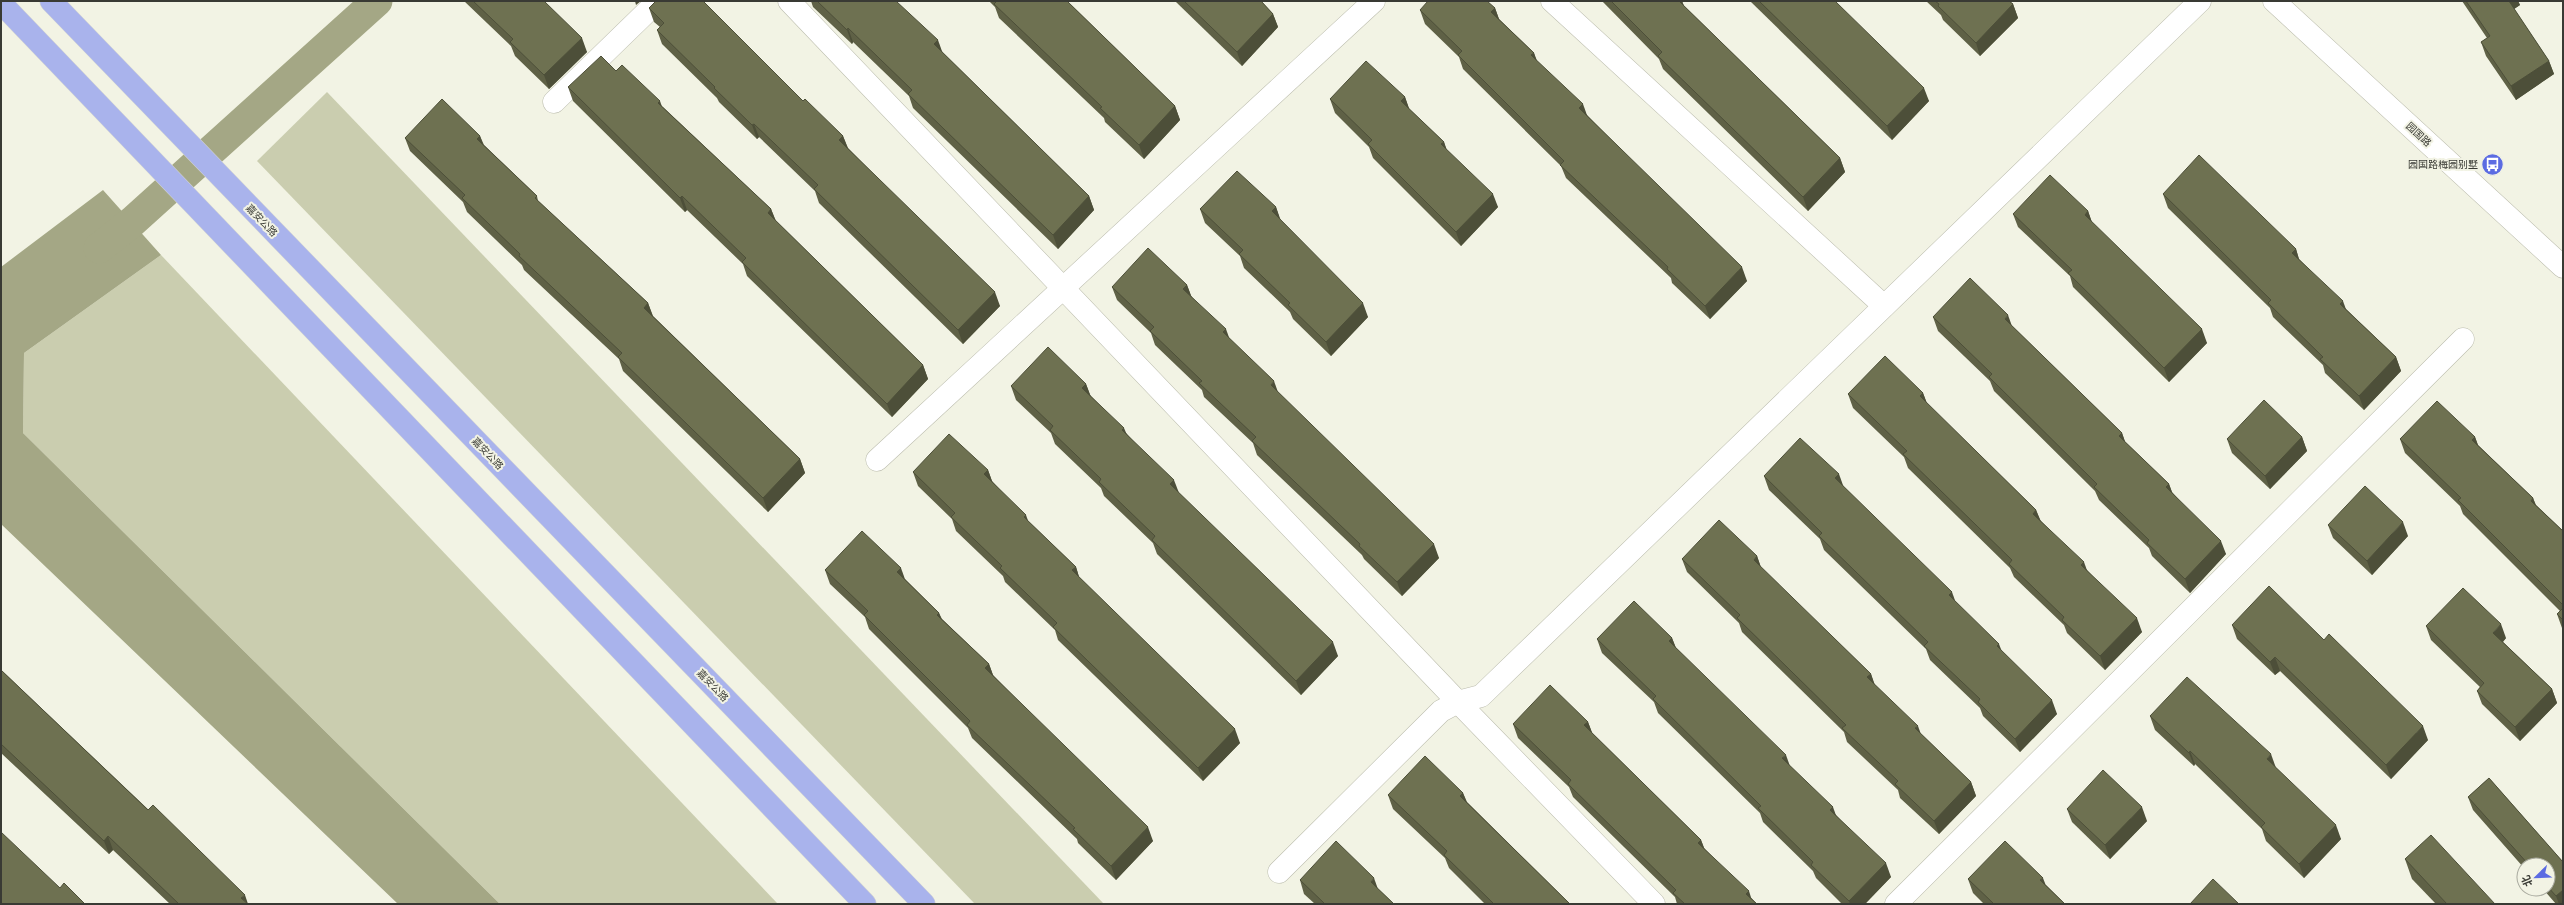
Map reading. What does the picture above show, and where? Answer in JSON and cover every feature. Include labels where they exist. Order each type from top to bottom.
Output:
[{"type":"main road","name":"嘉安公路","points":[[51,1],[924,904]]},
{"type":"main road","points":[[1,3],[865,904]]},
{"type":"street","points":[[554,102],[658,1]]},
{"type":"street","points":[[790,1],[1458,702],[1654,904]]},
{"type":"street","points":[[877,460],[1374,1]]},
{"type":"street","points":[[1552,1],[1884,306]]},
{"type":"street","points":[[1279,872],[1441,711],[1458,702],[1481,696],[2200,1]]},
{"type":"street","name":"园国路","points":[[2274,1],[2563,267]]},
{"type":"street","points":[[1896,904],[2463,340]]},
{"type":"shaded area","points":[[327,92],[1104,904],[975,904],[257,161]]},
{"type":"shaded area","points":[[103,190],[161,255],[24,353],[23,433],[500,904],[398,904],[1,524],[1,267]]},
{"type":"shaded area","points":[[161,255],[778,904],[500,904],[23,433],[24,353]]},
{"type":"building","points":[[473,1],[544,1],[582,38],[544,75],[510,42],[513,39]]},
{"type":"building","points":[[656,1],[703,1],[803,101],[805,99],[843,136],[839,140],[995,292],[958,330],[814,189],[818,185],[754,124],[752,125],[657,30],[664,23],[649,8]]},
{"type":"building","points":[[817,1],[896,1],[938,40],[934,44],[1089,196],[1053,235],[908,94],[912,90],[848,28],[847,30]]},
{"type":"building","points":[[997,1],[1067,1],[1175,106],[1139,145],[1100,108],[1102,107],[994,4]]},
{"type":"building","points":[[1184,1],[1261,1],[1273,14],[1237,52]]},
{"type":"building","points":[[1428,1],[1487,1],[1495,8],[1491,12],[1534,53],[1531,55],[1583,104],[1579,108],[1742,267],[1705,306],[1667,269],[1668,267],[1560,165],[1564,161],[1458,55],[1462,51],[1420,10]]},
{"type":"building","points":[[1611,1],[1679,1],[1840,158],[1803,197],[1658,56],[1662,52]]},
{"type":"building","points":[[1759,1],[1835,1],[1924,88],[1887,126]]},
{"type":"building","points":[[1935,1],[2009,1],[2013,4],[1976,43],[1938,6],[1939,4]]},
{"type":"building","points":[[2466,1],[2509,1],[2549,61],[2511,86],[2481,42],[2490,36]]},
{"type":"building","points":[[601,56],[616,71],[622,65],[660,101],[658,103],[771,209],[768,213],[923,365],[887,404],[742,262],[746,258],[682,196],[680,198],[568,87]]},
{"type":"building","points":[[1366,61],[1405,97],[1401,101],[1444,142],[1441,144],[1493,194],[1456,232],[1368,144],[1372,140],[1330,99]]},
{"type":"building","points":[[442,99],[480,136],[477,139],[537,196],[535,198],[648,303],[644,308],[800,459],[763,498],[618,357],[622,353],[519,256],[520,254],[462,198],[465,195],[405,138]]},
{"type":"building","points":[[2199,155],[2296,249],[2292,253],[2343,301],[2340,304],[2396,357],[2359,396],[2320,359],[2323,357],[2268,303],[2271,300],[2163,194]]},
{"type":"building","points":[[1237,171],[1276,207],[1272,211],[1363,303],[1326,342],[1288,305],[1290,303],[1239,254],[1243,250],[1200,209]]},
{"type":"building","points":[[2050,175],[2088,211],[2085,215],[2202,329],[2164,368],[2068,273],[2072,270],[2013,214]]},
{"type":"building","points":[[1148,248],[1187,285],[1183,289],[1226,329],[1223,332],[1274,381],[1271,385],[1434,544],[1397,582],[1359,546],[1360,544],[1252,441],[1256,437],[1199,383],[1202,381],[1150,331],[1154,327],[1112,287]]},
{"type":"building","points":[[1970,278],[2008,315],[2005,319],[2122,433],[2119,436],[2169,484],[2166,487],[2221,541],[2185,579],[2147,543],[2149,540],[2094,487],[2097,484],[1989,377],[1992,374],[1933,317]]},
{"type":"building","points":[[1048,347],[1086,384],[1082,388],[1124,428],[1122,430],[1174,480],[1170,484],[1333,642],[1296,681],[1152,540],[1155,536],[1099,482],[1101,479],[1050,430],[1053,426],[1011,386]]},
{"type":"building","points":[[1885,356],[1923,393],[1920,396],[2036,510],[2033,514],[2084,562],[2081,565],[2137,618],[2100,656],[2062,620],[2064,617],[2009,564],[2012,560],[1903,454],[1907,451],[1848,394]]},
{"type":"building","points":[[2264,400],[2302,437],[2265,476],[2227,439]]},
{"type":"building","points":[[2437,401],[2475,437],[2472,440],[2533,498],[2531,501],[2563,531],[2563,605],[2458,500],[2461,498],[2400,439]]},
{"type":"building","points":[[949,434],[988,470],[984,474],[1026,515],[1024,517],[1076,567],[1072,570],[1235,729],[1198,768],[1053,627],[1057,623],[1000,568],[1002,566],[951,517],[955,513],[913,472]]},
{"type":"building","points":[[1800,438],[1839,474],[1835,478],[1952,592],[1949,595],[1999,644],[1997,646],[2052,700],[2015,739],[1978,702],[1980,699],[1924,646],[1928,642],[1819,536],[1822,533],[1764,476]]},
{"type":"building","points":[[2365,486],[2403,522],[2367,561],[2328,525]]},
{"type":"building","points":[[1719,520],[1757,556],[1754,560],[1871,674],[1867,677],[1918,726],[1915,728],[1971,782],[1934,821],[1895,784],[1898,781],[1842,728],[1846,725],[1737,618],[1740,615],[1682,559]]},
{"type":"building","points":[[862,531],[901,568],[897,572],[939,613],[937,615],[989,664],[985,668],[1148,827],[1111,866],[1073,829],[1075,828],[967,725],[970,721],[864,615],[868,611],[825,570]]},
{"type":"building","points":[[2269,586],[2324,640],[2329,634],[2423,726],[2386,765],[2275,657],[2270,662],[2232,625]]},
{"type":"building","points":[[2463,588],[2501,624],[2493,633],[2552,689],[2515,727],[2477,691],[2484,683],[2426,626]]},
{"type":"building","points":[[1634,601],[1672,638],[1669,641],[1786,755],[1782,758],[1833,807],[1830,810],[1886,863],[1849,901],[1811,865],[1813,862],[1758,808],[1761,806],[1653,699],[1656,696],[1597,639]]},
{"type":"building","points":[[2563,608],[2563,620],[2557,614]]},
{"type":"building","points":[[1,670],[148,810],[153,805],[245,895],[241,898],[248,904],[179,904],[108,836],[104,841],[1,744]]},
{"type":"building","points":[[2187,677],[2271,754],[2267,759],[2336,825],[2299,864],[2261,827],[2265,823],[2190,751],[2189,753],[2150,716]]},
{"type":"building","points":[[1550,685],[1588,722],[1584,725],[1701,840],[1698,843],[1749,891],[1746,894],[1757,904],[1685,904],[1673,893],[1676,890],[1568,784],[1571,780],[1513,724]]},
{"type":"building","points":[[1425,756],[1463,793],[1460,796],[1570,904],[1494,904],[1444,855],[1447,851],[1388,795]]},
{"type":"building","points":[[2103,770],[2142,807],[2105,845],[2067,809]]},
{"type":"building","points":[[2489,778],[2563,862],[2563,890],[2556,896],[2556,857],[2522,857],[2468,797]]},
{"type":"building","points":[[1,832],[60,888],[64,883],[85,904],[1,904]]},
{"type":"building","points":[[2431,835],[2495,904],[2447,904],[2405,859]]},
{"type":"building","points":[[1336,841],[1374,878],[1371,882],[1394,904],[1325,904],[1300,880]]},
{"type":"building","points":[[2005,841],[2043,878],[2040,880],[2065,904],[1994,904],[1968,879]]},
{"type":"building","points":[[2213,879],[2239,904],[2190,904]]},
{"type":"waterway","points":[[99,248],[132,222],[377,1]]},
{"type":"place","name":"园国路梅园别墅","points":[[2493,164]]}]
